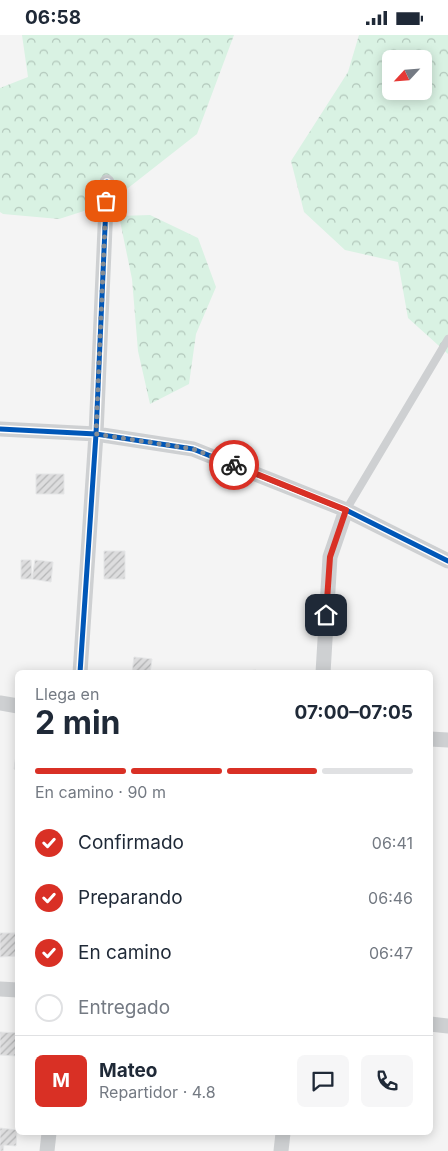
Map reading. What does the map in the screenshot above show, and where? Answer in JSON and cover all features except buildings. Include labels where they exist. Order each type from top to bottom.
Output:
[{"type":"street","points":[[80,670],[96,434],[107,182]]},
{"type":"street","points":[[0,429],[96,434],[193,449],[346,510],[448,561]]},
{"type":"street","points":[[323,670],[330,557],[346,510]]},
{"type":"street","points":[[0,703],[15,705]]},
{"type":"street","points":[[433,739],[448,740]]},
{"type":"street","points":[[0,989],[15,990]]},
{"type":"street","points":[[433,1024],[448,1026]]},
{"type":"street","points":[[47,1151],[49,1135]]},
{"type":"street","points":[[281,1151],[283,1135]]},
{"type":"lane","points":[[346,510],[448,339]]},
{"type":"green space","points":[[22,35],[234,35],[197,134],[109,203],[59,219],[3,214],[0,212],[0,88],[28,77]]},
{"type":"green space","points":[[359,35],[448,35],[448,354],[408,318],[398,262],[345,250],[304,212],[291,161],[348,72]]},
{"type":"green space","points":[[150,215],[198,238],[216,287],[196,334],[189,384],[150,404],[138,351],[132,279],[119,216]]},
{"type":"cycle path","points":[[107,182],[96,434],[193,449],[346,510],[448,561]]},
{"type":"cycle path","points":[[0,429],[96,434],[80,670]]},
{"type":"way so far","points":[[106,201],[96,434],[193,449],[234,465]]},
{"type":"route","points":[[234,465],[346,510],[330,557],[326,615]]}]
